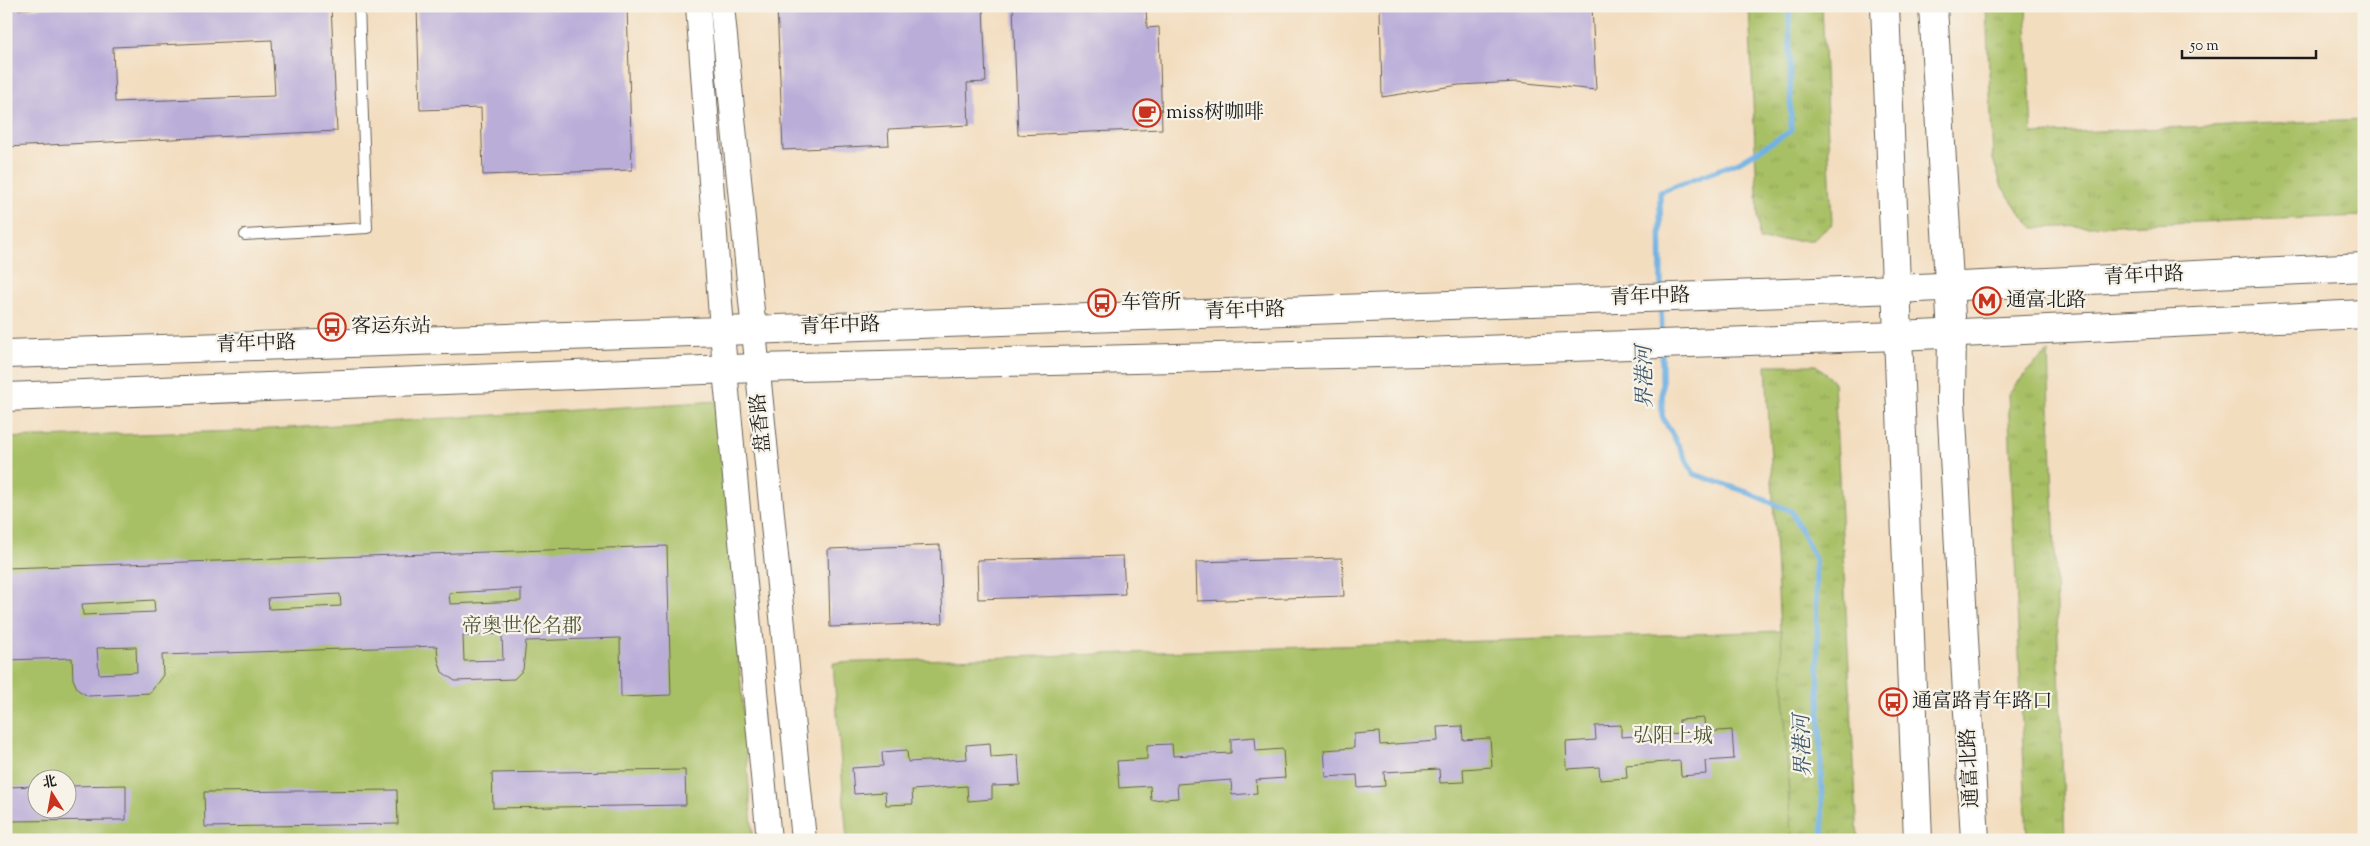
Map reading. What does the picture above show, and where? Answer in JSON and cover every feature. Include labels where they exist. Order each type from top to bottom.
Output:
[{"type":"main road","points":[[1885,6],[1918,840]]},
{"type":"main road","name":"通富北路","points":[[1933,6],[1952,334],[1952,401],[1975,840]]},
{"type":"main road","name":"青年中路","points":[[6,354],[754,330],[1897,289],[2364,267]]},
{"type":"main road","name":"青年中路","points":[[6,397],[756,368],[1421,352],[1898,336],[2364,314]]},
{"type":"street","name":"盘香路","points":[[698,6],[725,370],[769,840]]},
{"type":"street","name":"盘香路","points":[[722,6],[754,330],[756,368],[804,840]]},
{"type":"lane","points":[[245,235],[367,228],[359,6]]},
{"type":"green space","points":[[1749,6],[1822,6],[1832,224],[1813,240],[1759,240]]},
{"type":"green space","points":[[1986,6],[2026,6],[2032,134],[2364,119],[2364,216],[2034,228],[2023,217],[2002,187],[1993,159]]},
{"type":"green space","points":[[2048,352],[2065,840],[2027,840],[2008,394],[2031,367]]},
{"type":"green space","points":[[1766,365],[1816,365],[1834,382],[1858,840],[1791,840]]},
{"type":"green space","name":"帝奥世伦名郡","points":[[719,401],[753,840],[6,840],[6,438],[240,431]]},
{"type":"green space","name":"弘阳上城","points":[[1781,631],[1791,840],[847,840],[833,663]]},
{"type":"building","points":[[79,6],[331,6],[337,131],[6,147],[6,10]],"holes":[[[272,40],[275,96],[115,102],[113,47]]]},
{"type":"building","points":[[417,6],[627,6],[632,170],[483,175],[481,108],[420,110]]},
{"type":"building","points":[[777,6],[983,6],[986,82],[967,83],[969,125],[888,129],[889,145],[783,150]]},
{"type":"building","points":[[1013,6],[1146,6],[1147,28],[1159,27],[1162,129],[1018,135]]},
{"type":"building","points":[[1380,6],[1592,6],[1596,90],[1517,82],[1459,85],[1382,97]]},
{"type":"building","points":[[940,545],[943,623],[830,627],[828,549]]},
{"type":"building","points":[[667,546],[671,695],[621,697],[620,638],[526,641],[523,670],[514,679],[455,681],[442,672],[437,646],[162,655],[163,675],[150,693],[88,696],[78,690],[73,679],[72,658],[6,660],[6,568]],"holes":[[[521,589],[521,601],[450,604],[449,593]],[[340,594],[341,606],[269,609],[268,598]],[[154,600],[155,612],[83,615],[82,604]],[[502,634],[503,660],[464,661],[463,636]],[[136,647],[137,672],[99,674],[97,648]]]},
{"type":"building","points":[[1123,556],[1125,594],[978,599],[977,560]]},
{"type":"building","points":[[1342,558],[1344,596],[1197,601],[1196,562]]},
{"type":"building","points":[[1704,718],[1705,732],[1732,730],[1734,759],[1705,761],[1706,774],[1681,776],[1680,761],[1626,765],[1627,778],[1600,780],[1599,767],[1567,769],[1566,742],[1596,740],[1595,726],[1621,725],[1621,737],[1680,733],[1679,720]]},
{"type":"building","points":[[1462,726],[1463,740],[1490,738],[1492,767],[1463,769],[1464,782],[1440,783],[1439,769],[1384,772],[1385,786],[1358,788],[1357,775],[1326,777],[1324,750],[1354,748],[1354,734],[1379,732],[1380,745],[1438,741],[1437,727]]},
{"type":"building","points":[[1255,737],[1256,751],[1283,749],[1285,778],[1256,780],[1257,793],[1232,795],[1231,780],[1177,784],[1178,798],[1151,800],[1150,786],[1119,788],[1117,761],[1147,759],[1147,745],[1172,744],[1173,756],[1231,753],[1231,739]]},
{"type":"building","points":[[990,743],[991,757],[1018,755],[1020,785],[992,786],[992,799],[968,801],[967,786],[912,790],[913,804],[886,805],[885,792],[854,794],[852,768],[883,766],[882,752],[907,750],[908,762],[967,759],[966,745]]},
{"type":"building","points":[[685,770],[686,805],[493,808],[492,773]]},
{"type":"building","points":[[126,785],[126,820],[6,821],[6,787],[28,786],[28,818],[78,818],[78,786]]},
{"type":"building","points":[[397,790],[398,824],[205,827],[204,792]]},
{"type":"waterway","name":"界港河","points":[[1661,291],[1660,192],[1739,162],[1791,131],[1789,6]]},
{"type":"waterway","name":"界港河","points":[[1661,305],[1662,336]]},
{"type":"waterway","name":"界港河","points":[[1662,352],[1662,416],[1694,474],[1744,491],[1791,511],[1815,559],[1823,840]]},
{"type":"place","name":"miss树咖啡","points":[[1147,113]]},
{"type":"place","name":"通富北路","points":[[1987,301]]},
{"type":"place","name":"车管所","points":[[1102,303]]},
{"type":"place","name":"客运东站","points":[[332,327]]},
{"type":"place","name":"通富路青年路口","points":[[1893,702]]}]
